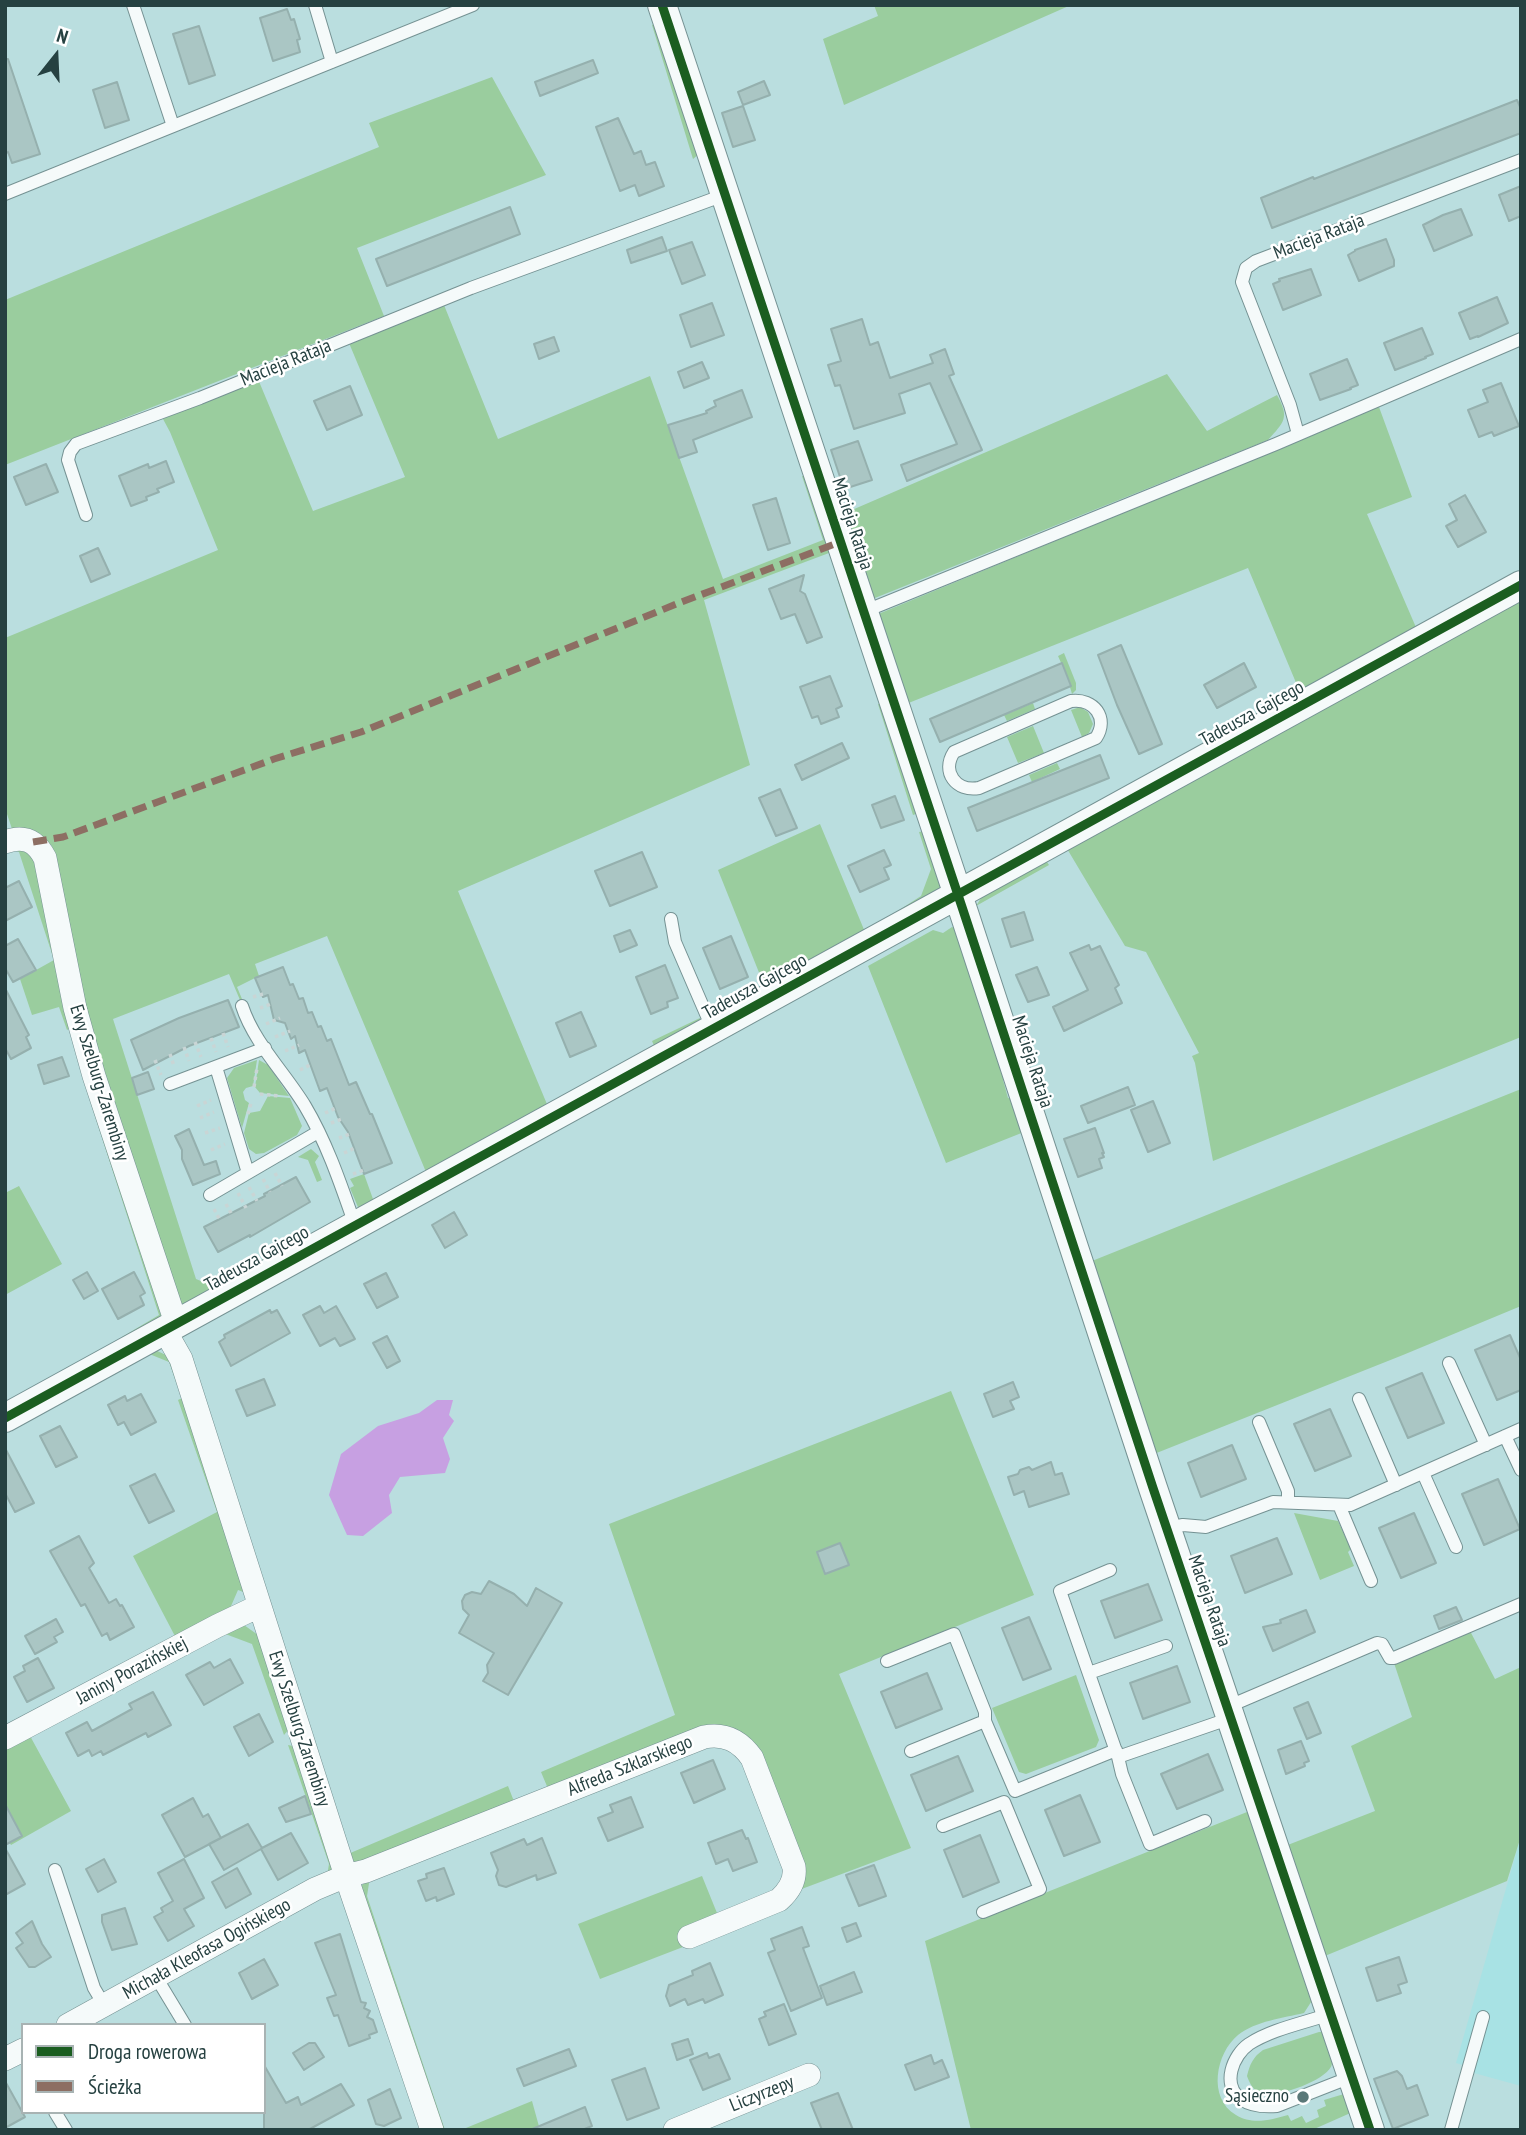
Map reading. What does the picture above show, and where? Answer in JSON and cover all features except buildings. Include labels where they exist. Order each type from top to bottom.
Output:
[{"type":"street","name":"Macieja Rataja","points":[[662,5],[863,612],[935,778],[959,896],[1166,1529],[1370,2130]]},
{"type":"street","name":"Tadeusza Gajcego","points":[[5,1418],[1521,585]]},
{"type":"street","name":"Ewy Szelburg-Zarembiny","points":[[5,842],[16,839],[33,842],[45,859],[75,1008],[170,1326],[346,1876],[432,2130]]},
{"type":"street","name":"Janiny Porazińskiej","points":[[5,1738],[259,1606]]},
{"type":"street","name":"Alfreda Szklarskiego","points":[[346,1876],[366,1871],[704,1737],[727,1737],[741,1744],[752,1758],[794,1867],[794,1880],[785,1895],[779,1899],[689,1937]]},
{"type":"street","name":"Michała Kleofasa Ogińskiego","points":[[72,2023],[315,1889],[346,1876]]},
{"type":"street","name":"Liczyrzepy","points":[[675,2130],[810,2075]]},
{"type":"lane","points":[[133,5],[173,126]]},
{"type":"lane","points":[[315,5],[332,62]]},
{"type":"lane","points":[[5,194],[473,5]]},
{"type":"lane","name":"Macieja Rataja","points":[[1298,434],[1290,405],[1242,282],[1246,268],[1256,261],[1521,160]]},
{"type":"lane","name":"Macieja Rataja","points":[[86,515],[68,460],[76,444],[200,398],[471,288],[724,195]]},
{"type":"lane","points":[[863,612],[1298,434],[1521,339]]},
{"type":"lane","points":[[1071,701],[1086,702],[1099,713],[1101,726],[1096,738],[979,788],[964,788],[953,780],[935,778],[959,749],[1071,701]]},
{"type":"lane","name":"Tadeusza Gajcego","points":[[671,919],[676,942],[713,1030]]},
{"type":"lane","points":[[248,1008],[250,1026],[268,1044],[305,1106],[322,1128],[355,1225]]},
{"type":"lane","points":[[173,1078],[212,1061],[268,1044]]},
{"type":"lane","points":[[212,1061],[252,1176]]},
{"type":"lane","points":[[210,1195],[252,1176],[322,1128]]},
{"type":"lane","points":[[1449,1363],[1486,1445]]},
{"type":"lane","points":[[1359,1399],[1396,1485]]},
{"type":"lane","points":[[1259,1422],[1289,1491],[1288,1502]]},
{"type":"lane","name":"Macieja Rataja","points":[[1166,1529],[1183,1525],[1206,1527],[1265,1504],[1288,1502],[1350,1505],[1521,1429]]},
{"type":"lane","points":[[1505,1436],[1521,1471]]},
{"type":"lane","points":[[1423,1473],[1456,1547]]},
{"type":"lane","points":[[1339,1505],[1371,1581]]},
{"type":"lane","points":[[1110,1570],[1060,1591],[1122,1774],[1150,1844],[1205,1821]]},
{"type":"lane","points":[[1007,1807],[1015,1791],[1229,1712],[1377,1643],[1382,1644],[1390,1658],[1394,1658],[1521,1604]]},
{"type":"lane","points":[[887,1661],[954,1634],[985,1712],[985,1721],[1015,1791]]},
{"type":"lane","points":[[1089,1673],[1166,1647]]},
{"type":"lane","points":[[911,1751],[985,1721]]},
{"type":"lane","points":[[943,1826],[1004,1802],[1007,1807],[1040,1889],[983,1912]]},
{"type":"lane","points":[[55,1870],[94,1988],[104,2005]]},
{"type":"lane","points":[[156,1977],[184,2023]]},
{"type":"lane","points":[[1330,2014],[1259,2038],[1247,2046],[1235,2058],[1232,2067],[1230,2080],[1233,2090],[1239,2098],[1250,2104],[1277,2106],[1351,2077]]},
{"type":"lane","points":[[1451,2130],[1483,2017]]},
{"type":"lane","points":[[56,2114],[66,2130]]},
{"type":"path","points":[[248,1008],[271,1004]]},
{"type":"path","points":[[261,1026],[280,1018]]},
{"type":"path","points":[[268,1044],[290,1031]]},
{"type":"path","points":[[223,1033],[229,1051]]},
{"type":"path","points":[[211,1038],[212,1061]]},
{"type":"path","points":[[195,1042],[212,1061]]},
{"type":"path","points":[[280,1053],[299,1045]]},
{"type":"path","points":[[184,1047],[191,1067]]},
{"type":"path","points":[[170,1054],[173,1078]]},
{"type":"path","points":[[293,1073],[310,1065]]},
{"type":"path","points":[[197,1106],[215,1099]]},
{"type":"path","points":[[321,1114],[336,1108]]},
{"type":"path","points":[[200,1118],[218,1110]]},
{"type":"path","points":[[322,1128],[342,1119]]},
{"type":"path","points":[[205,1133],[223,1126]]},
{"type":"path","points":[[333,1140],[350,1133]]},
{"type":"path","points":[[211,1150],[228,1142]]},
{"type":"path","points":[[338,1155],[355,1148]]},
{"type":"path","points":[[273,1168],[282,1186]]},
{"type":"path","points":[[347,1177],[364,1170]]},
{"type":"path","points":[[252,1176],[270,1192]]},
{"type":"path","points":[[252,1176],[257,1201]]},
{"type":"path","points":[[235,1188],[246,1208]]},
{"type":"shaded area","points":[[437,1400],[453,1400],[449,1415],[454,1421],[443,1438],[450,1459],[445,1473],[400,1477],[389,1495],[392,1513],[363,1536],[347,1535],[329,1495],[341,1454],[378,1426],[419,1413]]},
{"type":"shaded area","points":[[1521,1836],[1521,2086],[1474,2073],[1475,2069],[1456,2063]]},
{"type":"green space","points":[[874,5],[1071,5],[844,105],[823,39],[878,16]]},
{"type":"green space","points":[[659,22],[699,154],[693,159],[652,25]]},
{"type":"green space","points":[[492,77],[546,175],[357,248],[384,316],[5,465],[5,300],[379,147],[369,123]]},
{"type":"green space","points":[[444,305],[498,439],[650,376],[723,579],[823,540],[802,476],[810,477],[855,612],[850,619],[829,553],[704,600],[750,765],[458,891],[549,1109],[360,1212],[350,1188],[354,1186],[350,1179],[364,1174],[373,1199],[426,1172],[327,936],[255,964],[259,976],[237,987],[242,999],[240,1000],[229,974],[113,1019],[196,1279],[213,1286],[342,1217],[343,1219],[182,1309],[88,1033],[52,846],[35,834],[13,832],[5,808],[5,638],[218,550],[163,419],[258,379],[313,511],[405,477],[349,343]]},
{"type":"green space","points":[[1167,374],[1207,431],[1277,395],[1283,409],[1283,419],[1268,440],[870,600],[845,513]]},
{"type":"green space","points":[[1379,407],[1412,497],[1367,514],[1418,632],[1302,697],[1248,568],[901,706],[871,617]]},
{"type":"green space","points":[[1521,594],[1521,1037],[1213,1161],[1192,1056],[1199,1053],[1146,952],[1125,946],[1066,847]]},
{"type":"green space","points":[[1064,653],[1076,683],[1076,690],[1072,694],[1071,685],[1058,656]]},
{"type":"green space","points":[[1033,703],[1035,709],[1007,721],[1004,715]]},
{"type":"green space","points":[[878,704],[886,704],[924,811],[913,815]]},
{"type":"green space","points":[[1080,707],[1088,712],[1093,724],[1089,733],[1082,737],[1071,710]]},
{"type":"green space","points":[[1033,726],[1044,753],[1018,763],[1007,737]]},
{"type":"green space","points":[[1057,763],[1060,769],[1032,782],[1029,775]]},
{"type":"green space","points":[[820,824],[865,932],[716,1014],[712,1009],[721,1009],[764,985],[718,870]]},
{"type":"green space","points":[[930,830],[943,889],[866,932],[921,896],[931,869],[919,832]]},
{"type":"green space","points":[[14,843],[35,857],[73,1026],[67,1030],[59,1007],[32,1015],[20,979],[54,960],[19,852],[6,847]]},
{"type":"green space","points":[[1047,862],[1049,865],[976,906],[983,895]]},
{"type":"green space","points":[[952,927],[957,929],[1011,1076],[1003,1080],[1008,1098],[1020,1101],[1029,1130],[946,1163],[868,966],[933,930],[943,933]]},
{"type":"green space","points":[[700,1018],[701,1024],[656,1050],[652,1041]]},
{"type":"green space","points":[[257,1060],[253,1086],[243,1092],[249,1103],[242,1128],[227,1078],[234,1068]]},
{"type":"green space","points":[[259,1060],[268,1065],[289,1096],[260,1093],[255,1087]]},
{"type":"green space","points":[[85,1085],[90,1086],[162,1314],[160,1321],[125,1343],[122,1337],[159,1315]]},
{"type":"green space","points":[[1521,1089],[1521,1306],[1149,1456],[1087,1263]]},
{"type":"green space","points":[[268,1096],[290,1098],[302,1126],[297,1135],[264,1153],[256,1154],[249,1149],[244,1133],[249,1113],[260,1111]]},
{"type":"green space","points":[[311,1149],[319,1156],[315,1162],[322,1180],[317,1182],[308,1160],[298,1157]]},
{"type":"green space","points":[[19,1186],[62,1264],[5,1295],[5,1193]]},
{"type":"green space","points":[[153,1349],[168,1356],[180,1392],[169,1362],[142,1351]]},
{"type":"green space","points":[[951,1391],[1034,1595],[839,1674],[911,1848],[799,1890],[731,1733],[549,1791],[541,1772],[675,1715],[609,1524]]},
{"type":"green space","points":[[182,1398],[246,1593],[238,1590],[228,1613],[177,1640],[133,1556],[217,1512],[178,1400]]},
{"type":"green space","points":[[1294,1513],[1338,1521],[1351,1549],[1348,1552],[1354,1566],[1320,1580]]},
{"type":"green space","points":[[244,1625],[258,1635],[289,1729],[284,1735],[252,1644],[220,1632]]},
{"type":"green space","points":[[1469,1629],[1495,1679],[1521,1667],[1521,1836],[1507,1881],[1320,1958],[1280,1848],[1375,1811],[1351,1746],[1412,1717],[1394,1663]]},
{"type":"green space","points":[[1076,1675],[1099,1740],[1096,1747],[1026,1774],[1019,1772],[992,1708]]},
{"type":"green space","points":[[29,1734],[71,1811],[11,1845],[5,1835],[5,1746]]},
{"type":"green space","points":[[288,1745],[297,1747],[332,1868],[327,1876],[329,1864]]},
{"type":"green space","points":[[508,1786],[515,1804],[356,1864],[348,1854]]},
{"type":"green space","points":[[1252,1810],[1313,1999],[1304,2013],[1253,2026],[1230,2043],[1224,2053],[1218,2075],[1221,2098],[1236,2115],[1255,2121],[1288,2115],[1291,2121],[1302,2116],[1306,2123],[1319,2117],[1317,2110],[1326,2106],[1324,2100],[1344,2094],[1355,2111],[1312,2130],[971,2130],[925,1941]]},
{"type":"green space","points":[[702,1876],[719,1918],[678,1935],[683,1947],[600,1979],[578,1924]]},
{"type":"green space","points":[[370,1877],[367,1896],[445,2130],[439,2130],[359,1888]]},
{"type":"green space","points":[[1325,2032],[1332,2056],[1329,2070],[1322,2076],[1289,2091],[1267,2094],[1253,2088],[1247,2076],[1249,2068],[1263,2050]]},
{"type":"green space","points":[[532,2101],[540,2130],[461,2130]]},
{"type":"marked path","points":[[33,842],[63,837],[274,759],[361,732],[679,603],[840,542]]},
{"type":"cycle path","points":[[662,5],[1153,1488],[1370,2130]]},
{"type":"cycle path","points":[[5,1418],[1521,585]]},
{"type":"place","name":"Sąsieczno","points":[[1303,2097]]}]
